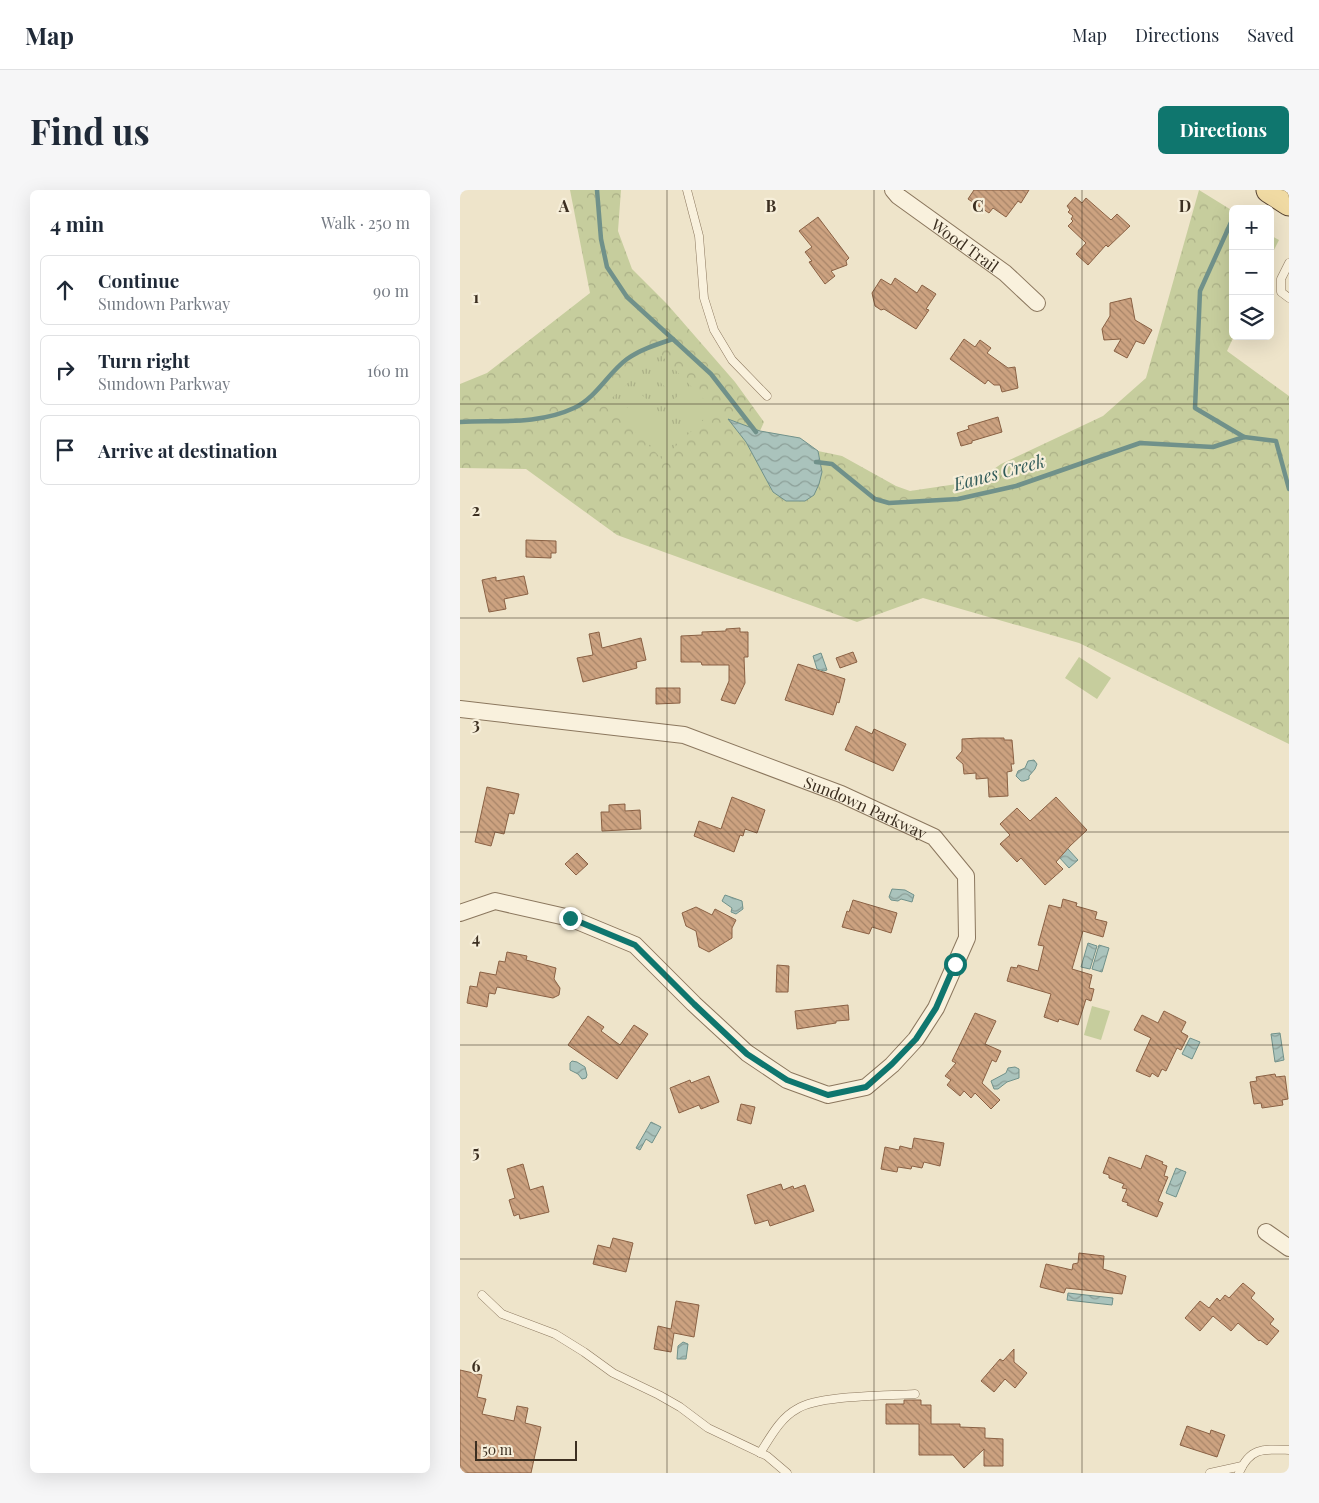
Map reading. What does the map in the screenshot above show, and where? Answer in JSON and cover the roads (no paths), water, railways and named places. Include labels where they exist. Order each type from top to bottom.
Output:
[{"type":"main road","points":[[1269,190],[1289,203]]},
{"type":"street","name":"Wood Trail","points":[[892,190],[1006,273],[1036,303]]},
{"type":"street","name":"Sundown Parkway","points":[[460,709],[684,735],[841,794],[934,838],[966,876],[967,938],[936,1008],[916,1039],[866,1087],[828,1095],[787,1080],[747,1054],[635,945],[570,918],[495,901],[460,914]]},
{"type":"street","points":[[1266,1232],[1289,1248]]},
{"type":"lane","points":[[687,190],[700,236],[704,298],[714,330],[732,360],[767,396]]},
{"type":"lane","points":[[1289,263],[1281,279],[1281,292],[1289,298]]},
{"type":"lane","points":[[482,1295],[502,1314],[555,1334],[613,1373],[680,1407],[708,1428],[767,1456],[788,1473]]},
{"type":"lane","points":[[760,1453],[778,1426],[797,1408],[824,1400],[915,1394]]},
{"type":"lane","points":[[1210,1473],[1241,1470],[1244,1460],[1256,1451],[1289,1450]]},
{"type":"water","points":[[728,419],[760,431],[800,438],[818,451],[822,472],[814,495],[805,501],[786,501],[773,492],[746,442]]},
{"type":"water","points":[[821,653],[827,670],[824,671],[817,669],[813,656]]},
{"type":"water","points":[[1034,760],[1037,764],[1029,779],[1021,781],[1016,776],[1018,771],[1025,768],[1028,761]]},
{"type":"water","points":[[1058,838],[1078,860],[1069,868],[1049,846]]},
{"type":"water","points":[[892,889],[905,890],[914,895],[912,902],[901,899],[898,901],[891,900],[889,897]]},
{"type":"water","points":[[725,895],[742,901],[743,909],[736,914],[731,912],[732,908],[722,901]]},
{"type":"water","points":[[1088,943],[1097,946],[1090,969],[1081,967]]},
{"type":"water","points":[[1099,945],[1109,948],[1102,972],[1092,969]]},
{"type":"water","points":[[1280,1033],[1284,1060],[1275,1062],[1271,1034]]},
{"type":"water","points":[[1190,1038],[1200,1042],[1192,1059],[1182,1054]]},
{"type":"water","points":[[572,1061],[585,1067],[586,1078],[582,1079],[578,1074],[570,1070],[570,1063]]},
{"type":"water","points":[[1015,1067],[1019,1069],[1019,1078],[1007,1082],[998,1089],[994,1089],[991,1081],[1006,1073],[1008,1068]]},
{"type":"water","points":[[651,1122],[661,1127],[652,1143],[646,1139],[640,1150],[636,1148]]},
{"type":"water","points":[[1176,1168],[1186,1172],[1176,1197],[1166,1193]]},
{"type":"water","points":[[1068,1293],[1113,1298],[1112,1305],[1067,1300]]},
{"type":"water","points":[[683,1342],[688,1344],[686,1359],[677,1359],[678,1346]]},
{"type":"waterway","name":"Eanes Creek","points":[[597,190],[601,239],[607,267],[627,297],[711,374],[756,432]]},
{"type":"waterway","points":[[1229,227],[1200,291],[1195,408],[1244,437]]},
{"type":"waterway","points":[[460,422],[518,421],[546,417],[574,408],[589,398],[632,355],[673,339]]},
{"type":"waterway","name":"Eanes Creek","points":[[816,462],[832,464],[875,499],[889,503],[958,499],[1016,486],[1140,443],[1213,447],[1244,437],[1276,441],[1289,489]]}]
